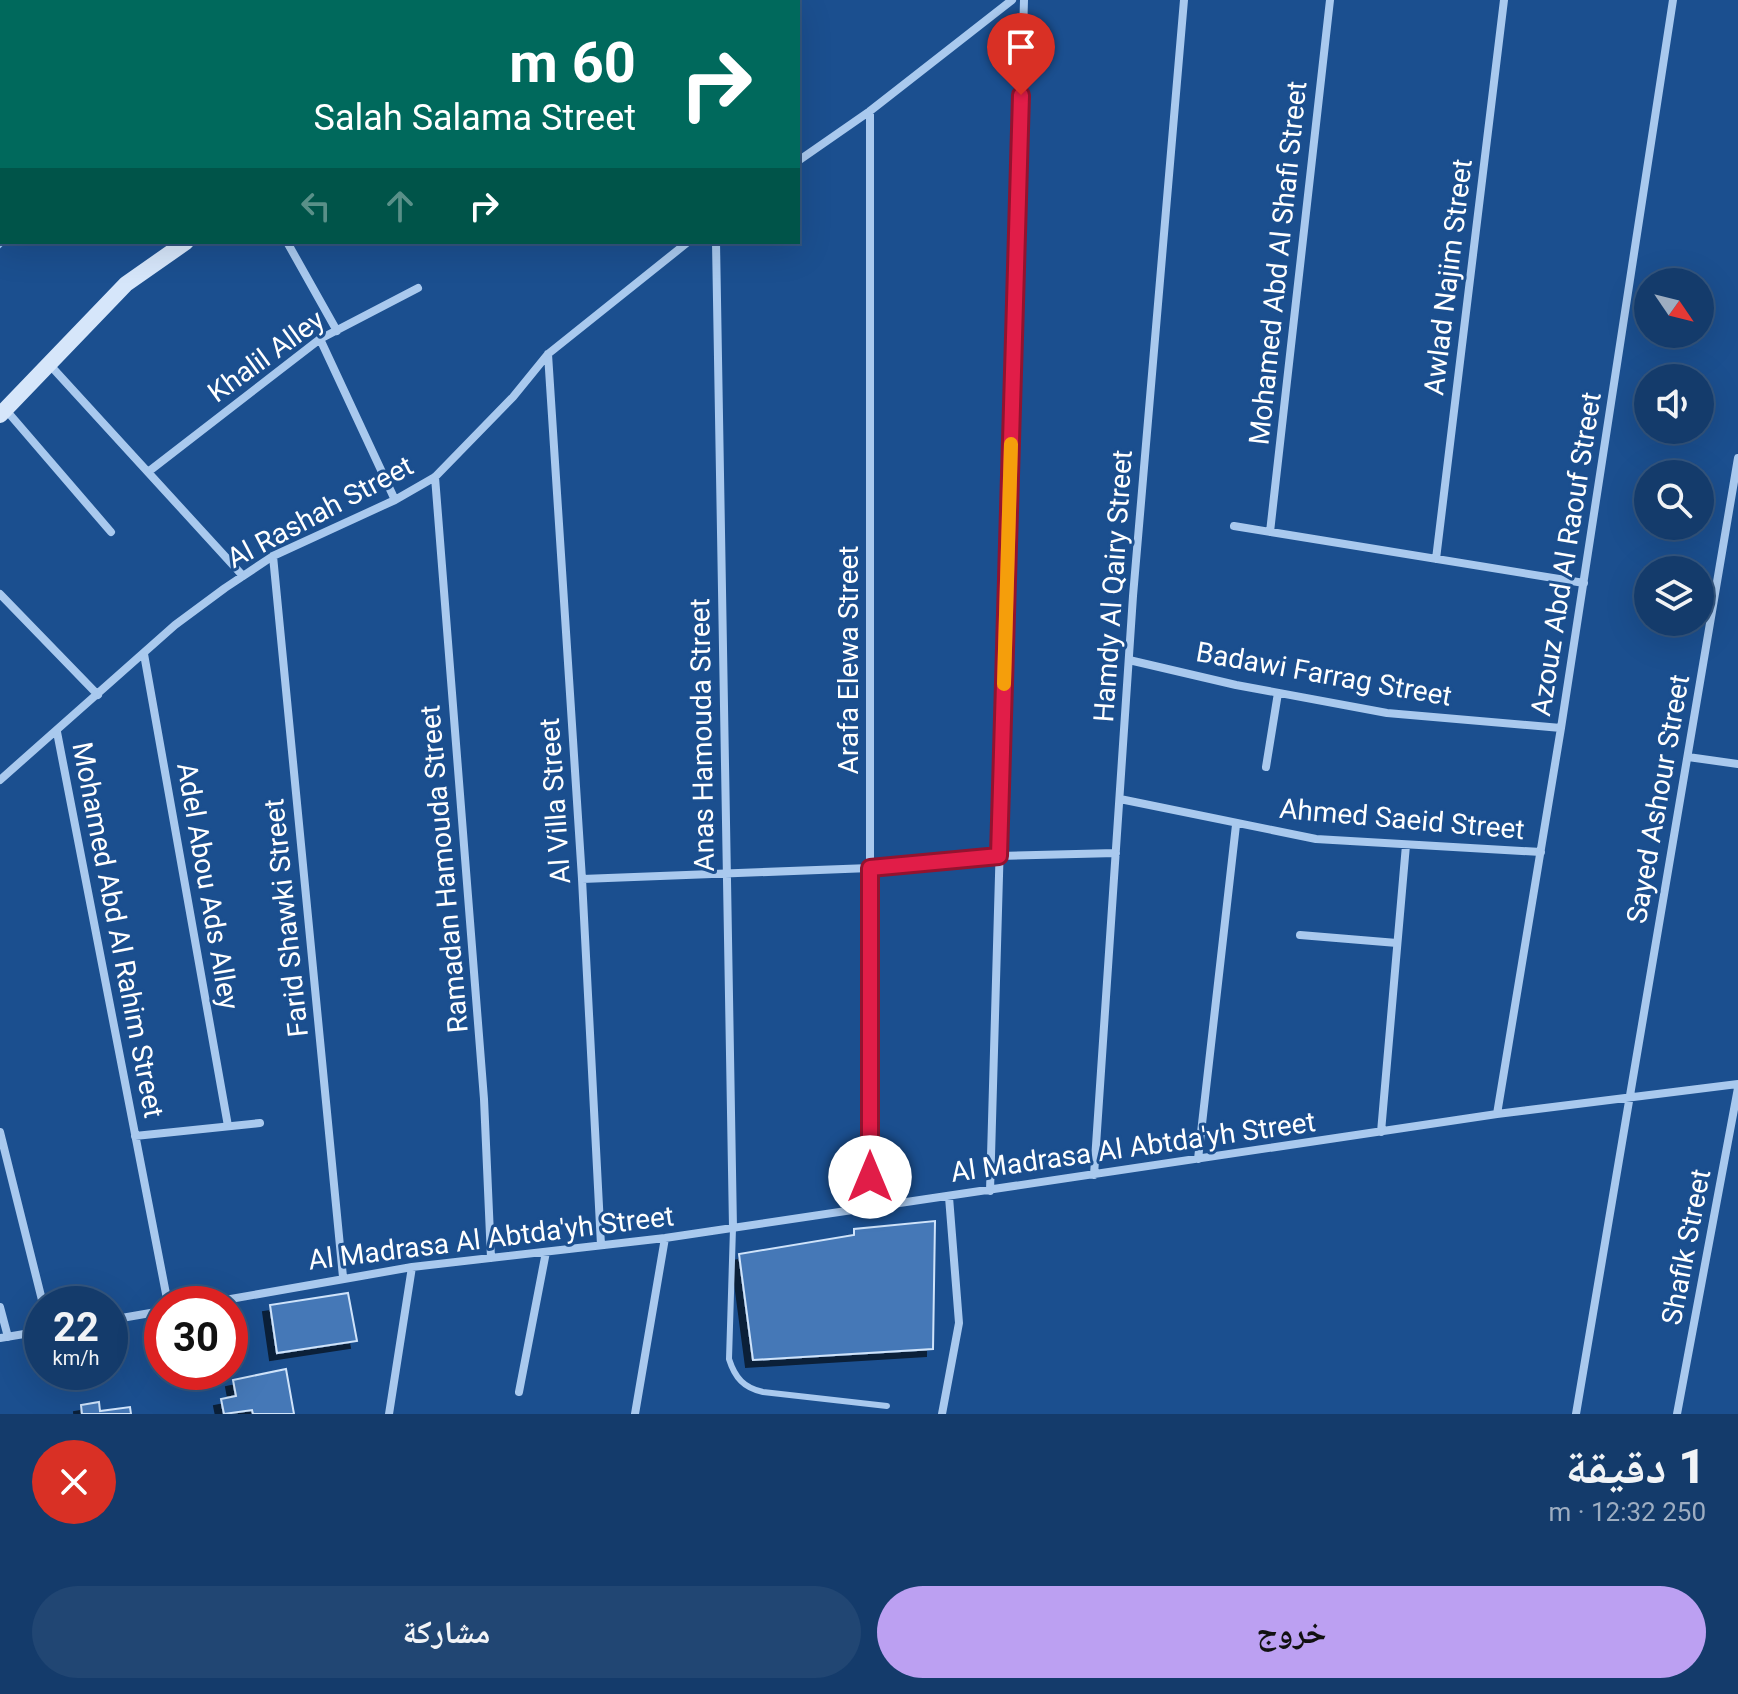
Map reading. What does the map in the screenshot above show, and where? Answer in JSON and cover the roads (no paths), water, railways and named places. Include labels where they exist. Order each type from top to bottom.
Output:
[{"type":"street","points":[[800,160],[870,111],[1012,0]]},
{"type":"street","points":[[990,1191],[1024,0]]},
{"type":"street","name":"Hamdy Al Qairy Street","points":[[1094,1175],[1129,660],[1184,0]]},
{"type":"street","name":"Mohamed Abd Al Shafi Street","points":[[1270,532],[1330,0]]},
{"type":"street","name":"Awlad Najim Street","points":[[1436,559],[1504,0]]},
{"type":"street","name":"Azouz Abd Al Raouf Street","points":[[1497,1114],[1584,583],[1673,0]]},
{"type":"street","name":"Arafa Elewa Street","points":[[870,111],[870,1208]]},
{"type":"street","points":[[111,532],[3,412],[126,284],[183,244]]},
{"type":"street","points":[[288,244],[337,331]]},
{"type":"street","name":"Al Rashah Street","points":[[0,780],[175,625],[243,576],[273,556],[395,500],[435,477],[513,397],[548,354],[686,244]]},
{"type":"street","name":"Anas Hamouda Street","points":[[716,244],[733,1228]]},
{"type":"street","name":"Khalil Alley","points":[[148,472],[320,339],[418,288]]},
{"type":"street","points":[[320,339],[395,500]]},
{"type":"street","name":"Al Villa Street","points":[[548,354],[582,879],[601,1245]]},
{"type":"street","points":[[49,364],[243,576]]},
{"type":"street","name":"Sayed Ashour Street","points":[[1576,1414],[1738,458]]},
{"type":"street","name":"Ramadan Hamouda Street","points":[[435,477],[484,1099],[491,1258]]},
{"type":"street","points":[[1234,526],[1584,583]]},
{"type":"street","name":"Farid Shawki Street","points":[[273,556],[343,1277]]},
{"type":"street","points":[[0,594],[98,695]]},
{"type":"street","name":"Adel Abou Ads Alley","points":[[144,654],[228,1126]]},
{"type":"street","name":"Badawi Farrag Street","points":[[1129,660],[1387,713],[1561,728]]},
{"type":"street","points":[[1266,767],[1278,693]]},
{"type":"street","name":"Mohamed Abd Al Rahim Street","points":[[57,732],[164,1286]]},
{"type":"street","points":[[1688,757],[1738,764]]},
{"type":"street","name":"Ahmed Saeid Street","points":[[1120,799],[1316,839],[1541,852]]},
{"type":"street","points":[[1198,1159],[1236,825]]},
{"type":"street","points":[[1381,1132],[1406,845]]},
{"type":"street","points":[[582,879],[870,868],[999,856],[1116,853]]},
{"type":"street","points":[[1300,935],[1397,943]]},
{"type":"street","name":"Al Madrasa Al Abtda'yh Street","points":[[248,1295],[343,1277],[665,1238],[1497,1114],[1738,1086]]},
{"type":"street","name":"Shafik Street","points":[[1677,1414],[1738,1086]]},
{"type":"street","name":"Mohamed Abd Al Rahim Street","points":[[135,1136],[260,1123]]},
{"type":"street","points":[[0,1132],[38,1286]]},
{"type":"street","points":[[942,1414],[959,1323],[949,1197]]},
{"type":"street","points":[[635,1414],[665,1238]]},
{"type":"street","points":[[519,1392],[546,1252]]},
{"type":"street","points":[[389,1414],[412,1267]]},
{"type":"street","points":[[0,1307],[4,1337],[24,1334]]},
{"type":"lane","points":[[733,1228],[729,1359],[737,1378],[744,1385],[763,1392],[887,1406]]}]
